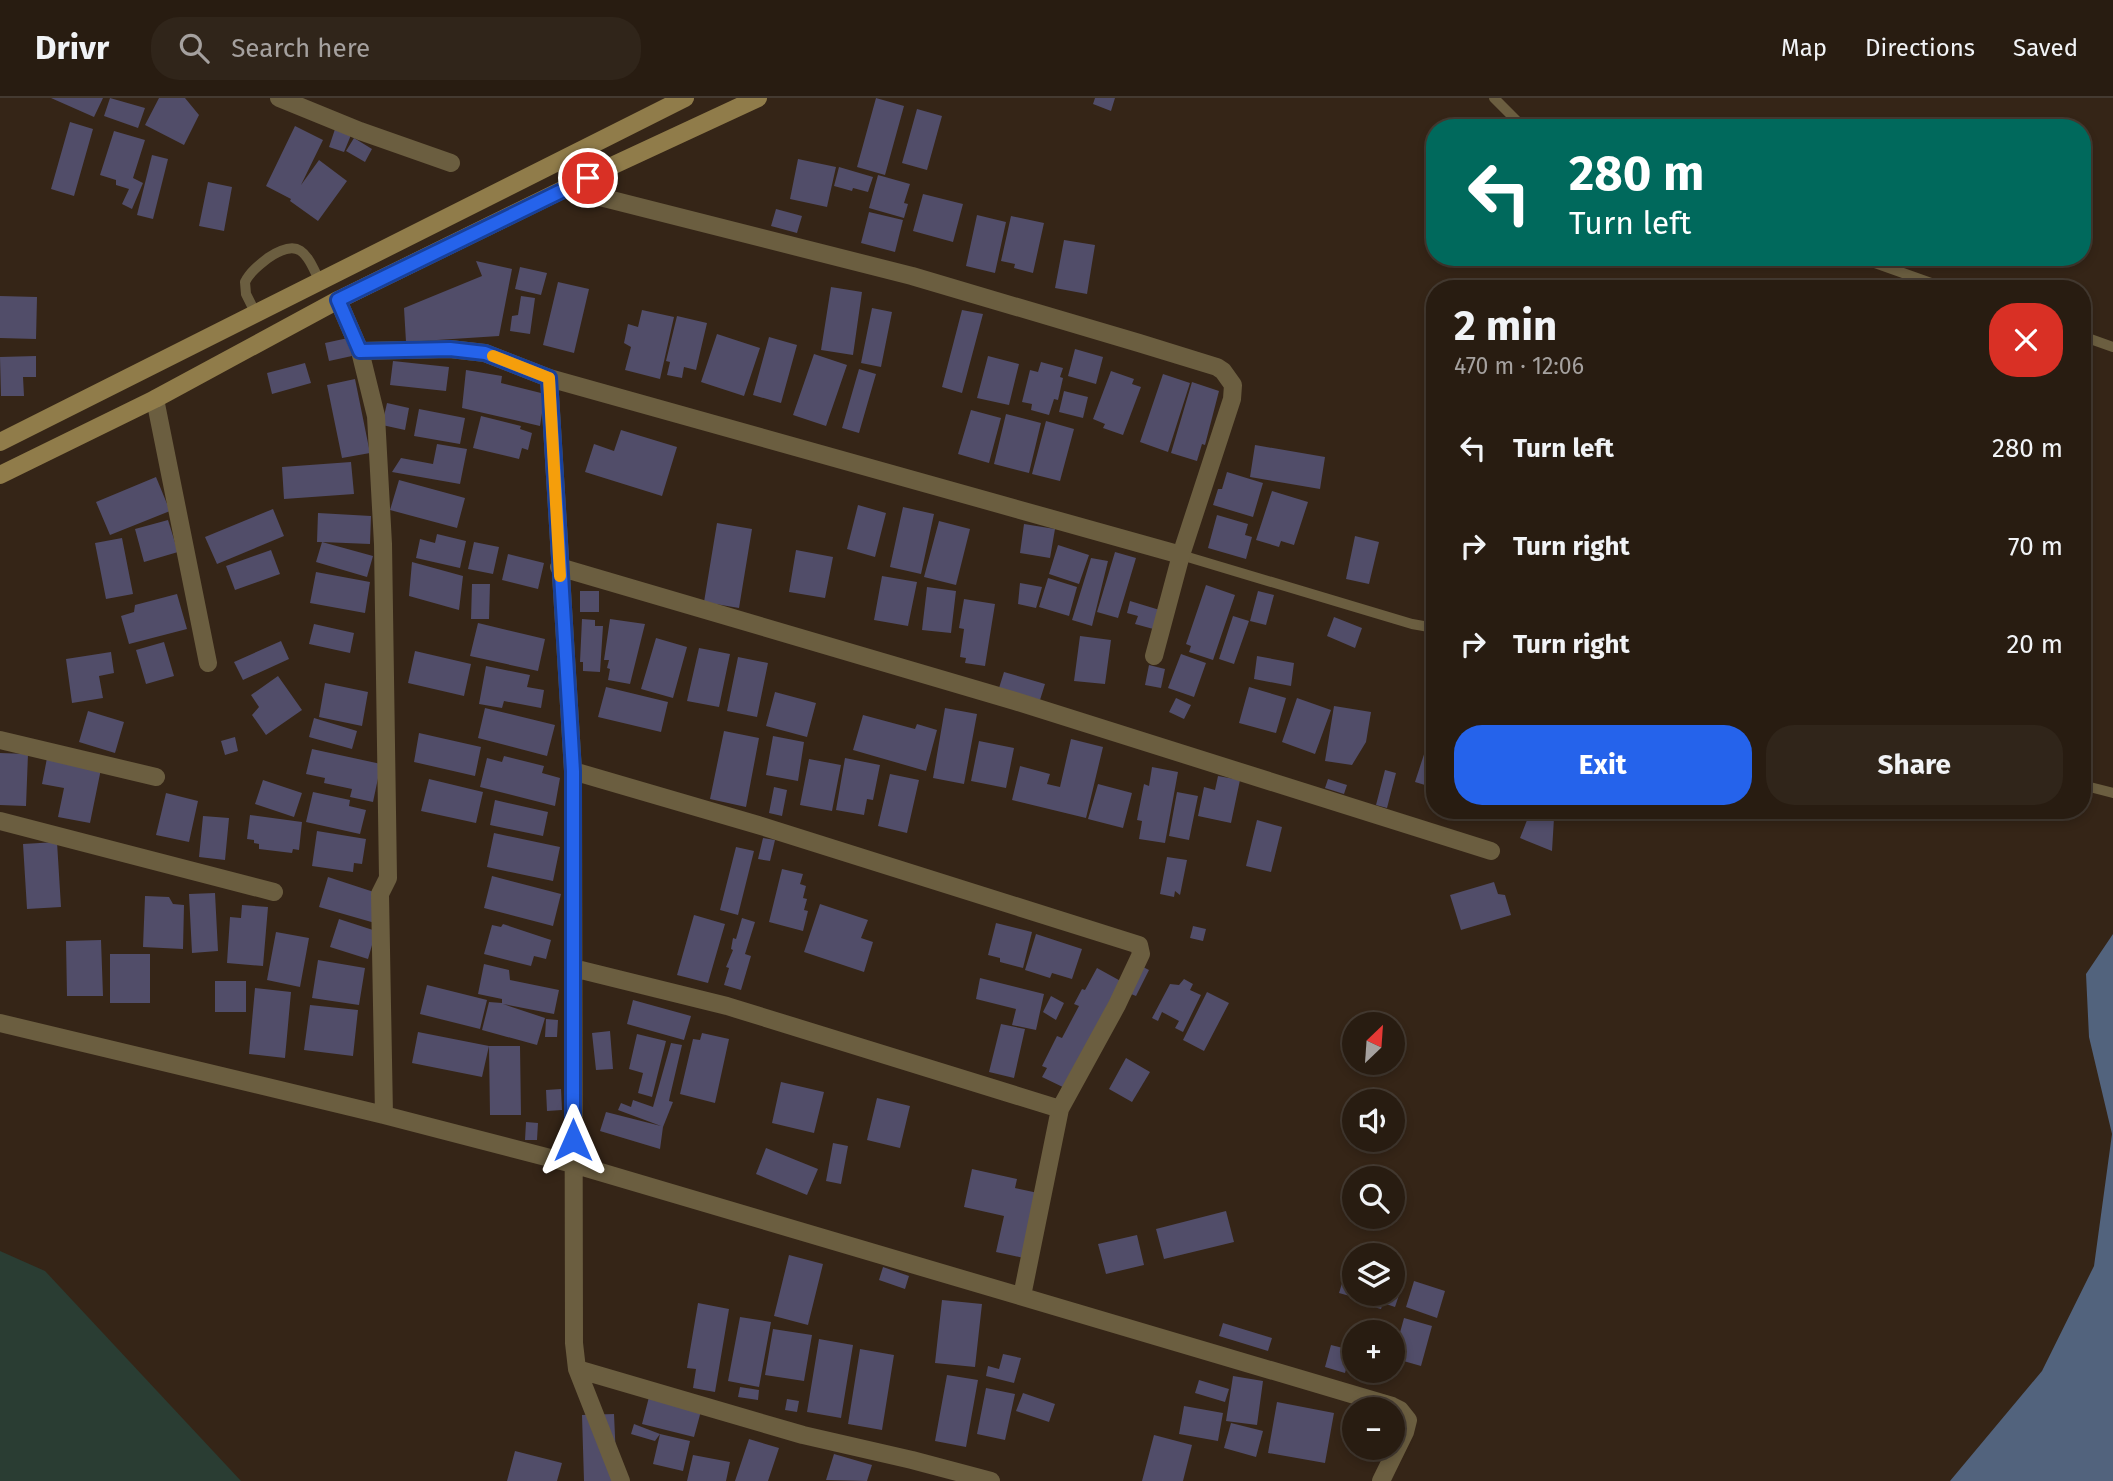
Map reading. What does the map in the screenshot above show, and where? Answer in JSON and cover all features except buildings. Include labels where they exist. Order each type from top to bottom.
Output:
[{"type":"main road","points":[[0,442],[685,98]]},
{"type":"main road","points":[[0,475],[155,399],[338,300],[758,98]]},
{"type":"street","points":[[279,98],[360,131],[451,163]]},
{"type":"street","points":[[573,185],[596,196],[912,276],[1223,371],[1233,386],[1232,399],[1181,555],[1154,656]]},
{"type":"street","points":[[338,300],[360,351],[376,416],[383,544],[388,878],[380,894],[384,1115]]},
{"type":"street","points":[[360,351],[450,349],[485,353],[549,378],[1181,555]]},
{"type":"street","points":[[549,378],[573,771],[575,1343],[577,1369],[621,1481]]},
{"type":"street","points":[[155,399],[208,663]]},
{"type":"street","points":[[559,568],[1015,701],[1491,850]]},
{"type":"street","points":[[0,740],[156,777]]},
{"type":"street","points":[[573,771],[758,825],[1139,945],[1141,954],[1122,995],[1060,1109],[1022,1296]]},
{"type":"street","points":[[0,821],[274,892]]},
{"type":"street","points":[[573,968],[727,1006],[1060,1109]]},
{"type":"street","points":[[0,1023],[384,1115],[573,1164],[1392,1406],[1400,1410],[1408,1420],[1405,1432],[1381,1481]]},
{"type":"street","points":[[577,1369],[803,1435],[991,1481]]},
{"type":"lane","points":[[1494,98],[1515,119]]},
{"type":"lane","points":[[255,312],[246,294],[245,282],[262,263],[285,248],[293,247],[308,257],[319,280]]},
{"type":"lane","points":[[1883,266],[1923,280]]},
{"type":"lane","points":[[2091,339],[2113,347]]},
{"type":"lane","points":[[1181,555],[1426,626]]},
{"type":"lane","points":[[2091,787],[2113,793]]},
{"type":"green space","points":[[0,1251],[45,1271],[241,1481],[0,1481]]},
{"type":"water","points":[[2113,934],[2113,1481],[1950,1481],[2042,1371],[2094,1266],[2112,1134],[2089,1037],[2086,974]]},
{"type":"slow traffic","points":[[493,356],[549,378],[560,576]]},
{"type":"route","points":[[573,1140],[573,771],[549,378],[485,353],[450,349],[360,351],[338,300],[588,178]]}]
